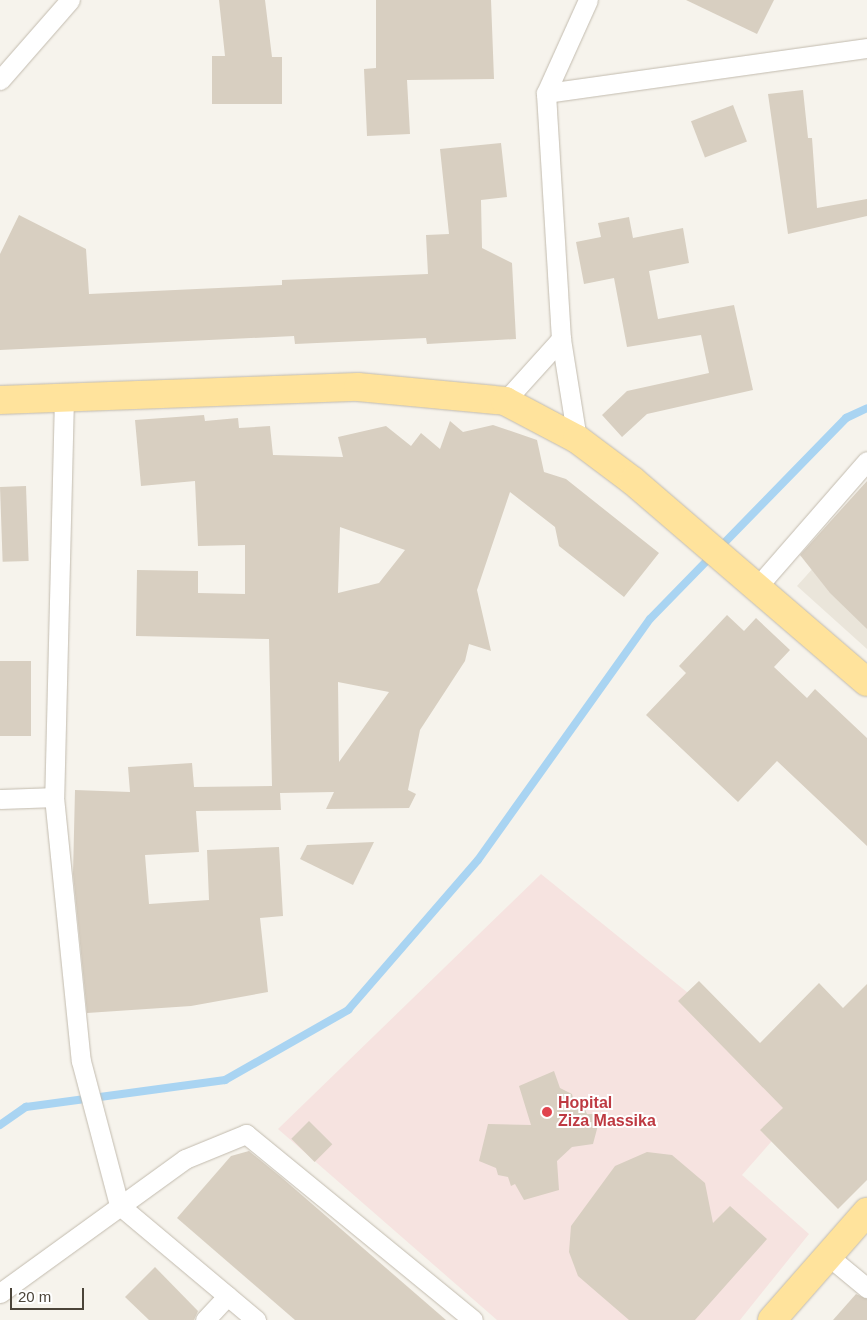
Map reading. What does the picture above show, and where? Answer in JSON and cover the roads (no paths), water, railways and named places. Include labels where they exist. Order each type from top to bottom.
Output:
[{"type":"main road","points":[[0,400],[358,387],[505,401],[578,439],[726,559],[867,682]]},
{"type":"main road","points":[[772,1320],[827,1255],[867,1212]]},
{"type":"street","points":[[1,75],[70,0]]},
{"type":"street","points":[[578,439],[560,339],[546,93],[588,0]]},
{"type":"street","points":[[546,93],[867,48]]},
{"type":"street","points":[[505,401],[560,339]]},
{"type":"street","points":[[64,397],[54,796],[81,1061],[119,1205],[256,1320]]},
{"type":"street","points":[[757,587],[867,461]]},
{"type":"street","points":[[0,799],[54,796]]},
{"type":"street","points":[[0,1292],[185,1159],[246,1134],[473,1320]]},
{"type":"street","points":[[827,1255],[867,1288]]},
{"type":"street","points":[[205,1320],[227,1296]]},
{"type":"waterway","points":[[0,1125],[26,1107],[225,1080],[348,1010],[478,860],[650,619],[846,418],[867,408]]},
{"type":"place","name":"Hopital Ziza Massika","points":[[547,1112]]}]
